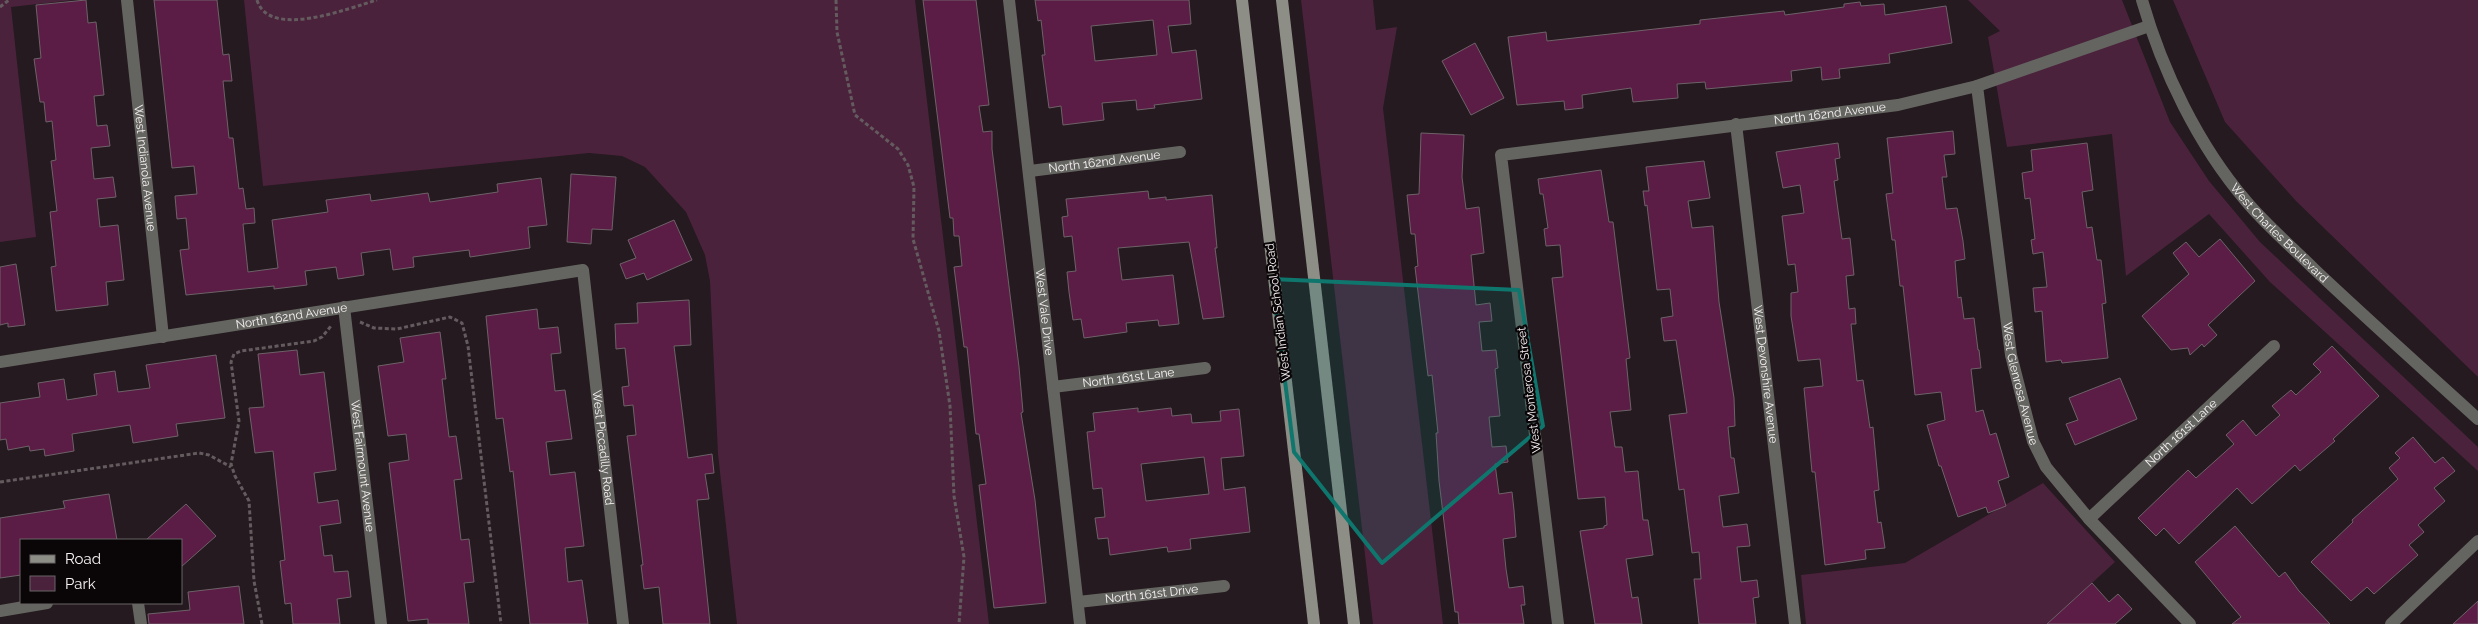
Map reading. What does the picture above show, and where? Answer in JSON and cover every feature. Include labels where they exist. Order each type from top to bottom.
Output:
[{"type":"main road","name":"West Indian School Road","points":[[1242,0],[1314,624]]},
{"type":"main road","points":[[1282,0],[1354,624]]},
{"type":"street","name":"West Indianola Avenue","points":[[127,0],[163,337]]},
{"type":"street","name":"West Vale Drive","points":[[1010,0],[1080,624]]},
{"type":"street","name":"West Charles Boulevard","points":[[2142,0],[2149,26],[2165,67],[2180,98],[2221,168],[2246,201],[2336,290],[2478,419]]},
{"type":"street","name":"North 162nd Avenue","points":[[1501,155],[1898,105],[1977,86],[2149,26]]},
{"type":"street","name":"West Glenrosa Avenue","points":[[1977,86],[2012,355],[2023,407],[2033,441],[2046,467],[2089,519],[2190,624]]},
{"type":"street","name":"West Devonshire Avenue","points":[[1736,124],[1795,624]]},
{"type":"street","name":"North 162nd Avenue","points":[[1030,171],[1180,152]]},
{"type":"street","name":"West Monterosa Street","points":[[1501,155],[1558,624]]},
{"type":"street","name":"North 162nd Avenue","points":[[0,362],[583,270]]},
{"type":"street","name":"West Piccadilly Road","points":[[583,270],[623,624]]},
{"type":"street","name":"West Fairmount Avenue","points":[[344,307],[381,624]]},
{"type":"street","name":"North 161st Lane","points":[[2089,519],[2274,346]]},
{"type":"street","name":"North 161st Lane","points":[[1053,387],[1205,368]]},
{"type":"street","points":[[2391,624],[2478,541]]},
{"type":"street","name":"North 161st Drive","points":[[1078,602],[1224,586]]},
{"type":"street","points":[[0,611],[41,604]]},
{"type":"street","points":[[138,604],[141,624]]},
{"type":"path","points":[[0,7],[9,0]]},
{"type":"path","points":[[257,0],[261,10],[268,15],[286,20],[301,21],[376,0]]},
{"type":"path","points":[[836,0],[837,32],[856,115],[898,149],[908,165],[914,187],[912,227],[914,246],[939,331],[951,418],[954,496],[964,557],[959,624]]},
{"type":"path","points":[[262,624],[253,574],[249,501],[232,467],[239,421],[231,362],[234,354],[241,351],[314,341],[322,337],[330,327],[346,324],[362,322],[374,328],[397,329],[450,316],[462,323],[465,329],[473,377],[479,446],[502,624]]},
{"type":"path","points":[[0,482],[199,453],[209,455],[232,467]]},
{"type":"highlighted area","points":[[1272,279],[1519,290],[1543,426],[1382,563],[1294,452]]},
{"type":"green space","points":[[0,0],[73,0],[11,7],[36,237],[0,242]]},
{"type":"green space","points":[[244,0],[915,0],[989,624],[737,624],[718,454],[710,281],[705,255],[686,212],[645,167],[622,156],[589,153],[263,186]]},
{"type":"green space","points":[[1301,0],[1373,0],[1376,30],[1397,27],[1383,108],[1443,624],[1373,624]]},
{"type":"green space","points":[[1968,0],[2122,0],[2170,122],[2209,181],[2260,242],[2478,447],[2478,471],[2270,282],[2209,214],[2126,276],[2112,134],[2007,147],[1988,37],[2000,31]]},
{"type":"green space","points":[[2173,0],[2478,0],[2478,377],[2296,201],[2225,122]]},
{"type":"green space","points":[[2043,483],[2115,562],[2047,624],[1806,624],[1801,575],[1905,563]]},
{"type":"building","points":[[86,0],[88,23],[96,22],[104,95],[94,96],[97,126],[107,125],[110,146],[91,148],[94,179],[113,177],[116,197],[97,199],[100,227],[118,225],[124,280],[106,282],[108,305],[56,311],[51,267],[56,266],[50,212],[57,211],[51,161],[56,160],[52,121],[46,122],[44,102],[40,102],[34,59],[41,58],[36,5]]},
{"type":"building","points":[[154,0],[217,0],[223,55],[229,54],[232,81],[223,81],[229,138],[233,138],[239,189],[243,188],[246,209],[254,208],[255,223],[243,224],[248,272],[278,268],[272,220],[328,212],[326,200],[370,194],[371,201],[428,193],[430,202],[498,192],[497,184],[541,178],[547,225],[528,227],[530,248],[470,257],[469,250],[413,257],[414,267],[393,270],[390,249],[361,253],[364,275],[338,279],[336,267],[305,271],[307,285],[274,289],[274,286],[186,295],[180,250],[189,249],[186,218],[177,219],[175,196],[197,194],[194,166],[172,168]]},
{"type":"building","points":[[923,0],[976,0],[989,105],[979,106],[983,132],[992,131],[992,149],[1019,367],[1023,412],[1021,413],[1035,500],[1046,603],[994,608],[979,485],[986,484],[979,434],[976,434],[967,347],[964,347],[954,267],[962,266],[959,236],[954,236],[953,218],[950,218]]},
{"type":"building","points":[[1035,0],[1189,0],[1191,24],[1168,26],[1172,53],[1196,50],[1202,99],[1154,105],[1155,108],[1137,110],[1136,100],[1102,103],[1104,120],[1063,125],[1061,106],[1049,108],[1042,55],[1045,55],[1041,20],[1038,21]],"holes":[[[1153,20],[1157,55],[1095,61],[1091,26]]]},
{"type":"building","points":[[1860,2],[1861,6],[1884,4],[1885,15],[1946,6],[1952,43],[1889,54],[1890,63],[1839,69],[1840,78],[1822,80],[1821,67],[1791,71],[1792,81],[1706,89],[1705,82],[1677,84],[1678,98],[1633,102],[1631,88],[1582,95],[1583,108],[1565,110],[1564,101],[1517,105],[1508,37],[1546,32],[1547,41],[1700,24],[1700,20],[1784,11],[1785,15],[1844,7],[1844,4]]},
{"type":"building","points":[[1475,43],[1504,98],[1471,115],[1442,61]]},
{"type":"building","points":[[1953,131],[1955,154],[1944,155],[1947,177],[1942,177],[1946,209],[1957,208],[1963,241],[1965,259],[1955,261],[1958,298],[1961,297],[1964,319],[1974,318],[1979,350],[1981,368],[1971,369],[1976,412],[1983,410],[1990,435],[1996,433],[2009,477],[1998,481],[2006,506],[1988,513],[1986,507],[1958,517],[1941,466],[1939,466],[1927,425],[1945,420],[1941,392],[1915,395],[1903,286],[1900,286],[1895,240],[1892,240],[1886,194],[1893,193],[1887,138]]},
{"type":"building","points":[[1421,133],[1464,135],[1462,177],[1466,209],[1479,207],[1484,253],[1471,255],[1476,305],[1490,303],[1492,321],[1479,322],[1482,351],[1496,350],[1498,368],[1495,369],[1500,416],[1489,417],[1492,447],[1506,446],[1508,462],[1495,464],[1499,494],[1512,492],[1514,510],[1516,537],[1503,539],[1506,569],[1509,588],[1523,586],[1525,605],[1521,605],[1524,624],[1459,624],[1458,612],[1455,612],[1439,481],[1436,433],[1438,433],[1432,375],[1428,376],[1415,267],[1418,266],[1415,234],[1411,234],[1407,195],[1419,194]]},
{"type":"building","points":[[1838,143],[1840,158],[1835,159],[1838,180],[1834,181],[1842,239],[1850,238],[1854,275],[1846,276],[1849,309],[1855,308],[1856,324],[1851,324],[1857,381],[1863,380],[1870,428],[1873,427],[1879,490],[1874,491],[1878,523],[1881,522],[1885,548],[1865,550],[1866,559],[1825,565],[1815,472],[1812,472],[1804,388],[1823,386],[1820,359],[1798,361],[1791,316],[1791,293],[1798,292],[1795,264],[1788,265],[1782,216],[1804,213],[1800,185],[1783,188],[1776,152]]},
{"type":"building","points":[[2087,143],[2093,190],[2082,192],[2087,228],[2092,227],[2097,260],[2101,260],[2106,303],[2102,304],[2108,358],[2062,363],[2061,360],[2046,362],[2042,311],[2035,312],[2033,288],[2047,287],[2043,252],[2033,254],[2031,240],[2035,239],[2030,198],[2025,199],[2022,173],[2033,171],[2031,150]]},
{"type":"building","points":[[1704,161],[1710,198],[1688,201],[1692,228],[1713,226],[1719,302],[1734,398],[1735,426],[1728,427],[1731,458],[1734,458],[1739,493],[1719,496],[1723,527],[1747,524],[1750,546],[1737,547],[1741,582],[1757,580],[1759,597],[1753,598],[1756,624],[1699,624],[1694,579],[1701,579],[1699,552],[1692,553],[1684,489],[1679,490],[1669,415],[1687,413],[1676,340],[1664,341],[1661,318],[1673,316],[1670,289],[1657,290],[1647,205],[1645,206],[1643,191],[1649,191],[1646,167]]},
{"type":"building","points":[[1601,170],[1609,222],[1613,222],[1630,358],[1626,359],[1631,410],[1610,412],[1615,447],[1622,447],[1625,472],[1638,471],[1643,520],[1648,520],[1653,555],[1626,559],[1632,598],[1638,597],[1642,624],[1595,624],[1580,531],[1604,528],[1607,525],[1605,497],[1578,499],[1552,278],[1563,277],[1560,245],[1546,246],[1544,229],[1548,228],[1543,194],[1540,194],[1538,179]]},
{"type":"building","points":[[571,174],[616,177],[612,230],[592,229],[591,244],[567,242]]},
{"type":"building","points":[[1148,191],[1149,199],[1166,197],[1166,200],[1212,195],[1217,248],[1215,248],[1224,317],[1203,319],[1189,242],[1118,248],[1122,280],[1173,275],[1179,324],[1159,326],[1158,320],[1126,323],[1127,332],[1084,338],[1081,319],[1073,320],[1069,292],[1067,272],[1076,271],[1072,236],[1064,237],[1062,217],[1068,216],[1066,199]]},
{"type":"building","points":[[674,220],[692,260],[647,280],[644,273],[626,279],[620,264],[636,258],[628,240]]},
{"type":"building","points":[[2220,239],[2255,281],[2208,325],[2217,335],[2204,347],[2202,344],[2190,355],[2188,348],[2171,350],[2142,316],[2189,274],[2173,253],[2186,242],[2199,257]]},
{"type":"building","points":[[16,264],[25,325],[8,327],[8,323],[0,325],[0,267]]},
{"type":"building","points":[[689,300],[691,345],[674,346],[688,458],[712,454],[714,473],[705,474],[709,499],[697,500],[710,624],[663,624],[659,587],[644,589],[641,565],[643,565],[627,436],[636,435],[633,405],[624,406],[622,387],[629,386],[625,348],[616,349],[615,324],[638,323],[637,303]]},
{"type":"building","points":[[537,309],[539,329],[558,327],[561,353],[551,354],[555,391],[565,390],[572,439],[546,442],[550,475],[575,472],[584,546],[565,548],[568,582],[582,580],[588,624],[530,624],[513,471],[510,472],[503,418],[496,419],[486,316]]},
{"type":"building","points":[[440,332],[446,379],[442,379],[449,437],[456,436],[462,479],[454,480],[461,540],[469,539],[474,582],[464,583],[469,624],[428,624],[428,619],[408,621],[389,463],[409,460],[406,434],[388,436],[378,366],[404,362],[400,338]]},
{"type":"building","points":[[2332,346],[2379,396],[2333,439],[2335,441],[2300,471],[2295,465],[2252,504],[2237,488],[2179,544],[2164,528],[2156,536],[2138,518],[2188,470],[2196,478],[2234,444],[2226,435],[2243,420],[2256,436],[2280,415],[2272,406],[2291,390],[2296,395],[2321,372],[2313,364]]},
{"type":"building","points":[[297,350],[300,375],[324,372],[336,470],[314,473],[318,503],[338,500],[341,523],[320,526],[324,556],[332,555],[334,572],[348,571],[351,597],[337,599],[340,624],[293,624],[291,603],[285,604],[280,561],[285,560],[273,451],[255,453],[249,408],[264,407],[258,354]]},
{"type":"building","points":[[216,355],[225,418],[176,424],[178,436],[133,443],[130,425],[72,434],[74,451],[45,456],[44,449],[30,451],[29,446],[8,450],[6,439],[0,440],[0,403],[40,397],[38,383],[64,379],[67,400],[97,395],[94,374],[115,371],[118,392],[150,388],[146,365]]},
{"type":"building","points":[[2120,378],[2137,419],[2075,445],[2066,424],[2078,420],[2069,398]]},
{"type":"building","points":[[1138,408],[1138,412],[1171,408],[1172,416],[1191,414],[1192,423],[1221,421],[1220,411],[1239,409],[1244,456],[1221,458],[1224,490],[1245,487],[1250,532],[1190,539],[1191,549],[1168,552],[1167,547],[1110,555],[1108,538],[1098,539],[1095,518],[1105,517],[1102,488],[1093,489],[1087,432],[1095,431],[1093,413]],"holes":[[[1204,457],[1209,494],[1146,501],[1141,464]]]},
{"type":"building","points":[[2413,437],[2435,463],[2443,457],[2455,471],[2434,488],[2445,501],[2418,525],[2424,532],[2409,545],[2418,555],[2374,594],[2367,587],[2351,601],[2311,562],[2353,522],[2352,520],[2398,479],[2389,468],[2400,458],[2395,453]]},
{"type":"building","points":[[109,494],[117,539],[20,539],[20,575],[0,578],[0,518],[65,508],[63,501]]},
{"type":"building","points":[[186,504],[216,536],[182,566],[182,539],[147,539]]},
{"type":"building","points":[[2235,526],[2279,577],[2285,572],[2299,591],[2330,624],[2232,624],[2241,617],[2195,562]]},
{"type":"building","points":[[2092,583],[2109,602],[2118,594],[2132,609],[2115,624],[2047,624]]},
{"type":"building","points":[[239,586],[244,624],[149,624],[148,614],[190,610],[188,592]]},
{"type":"building","points":[[2478,601],[2478,624],[2453,624]]}]
